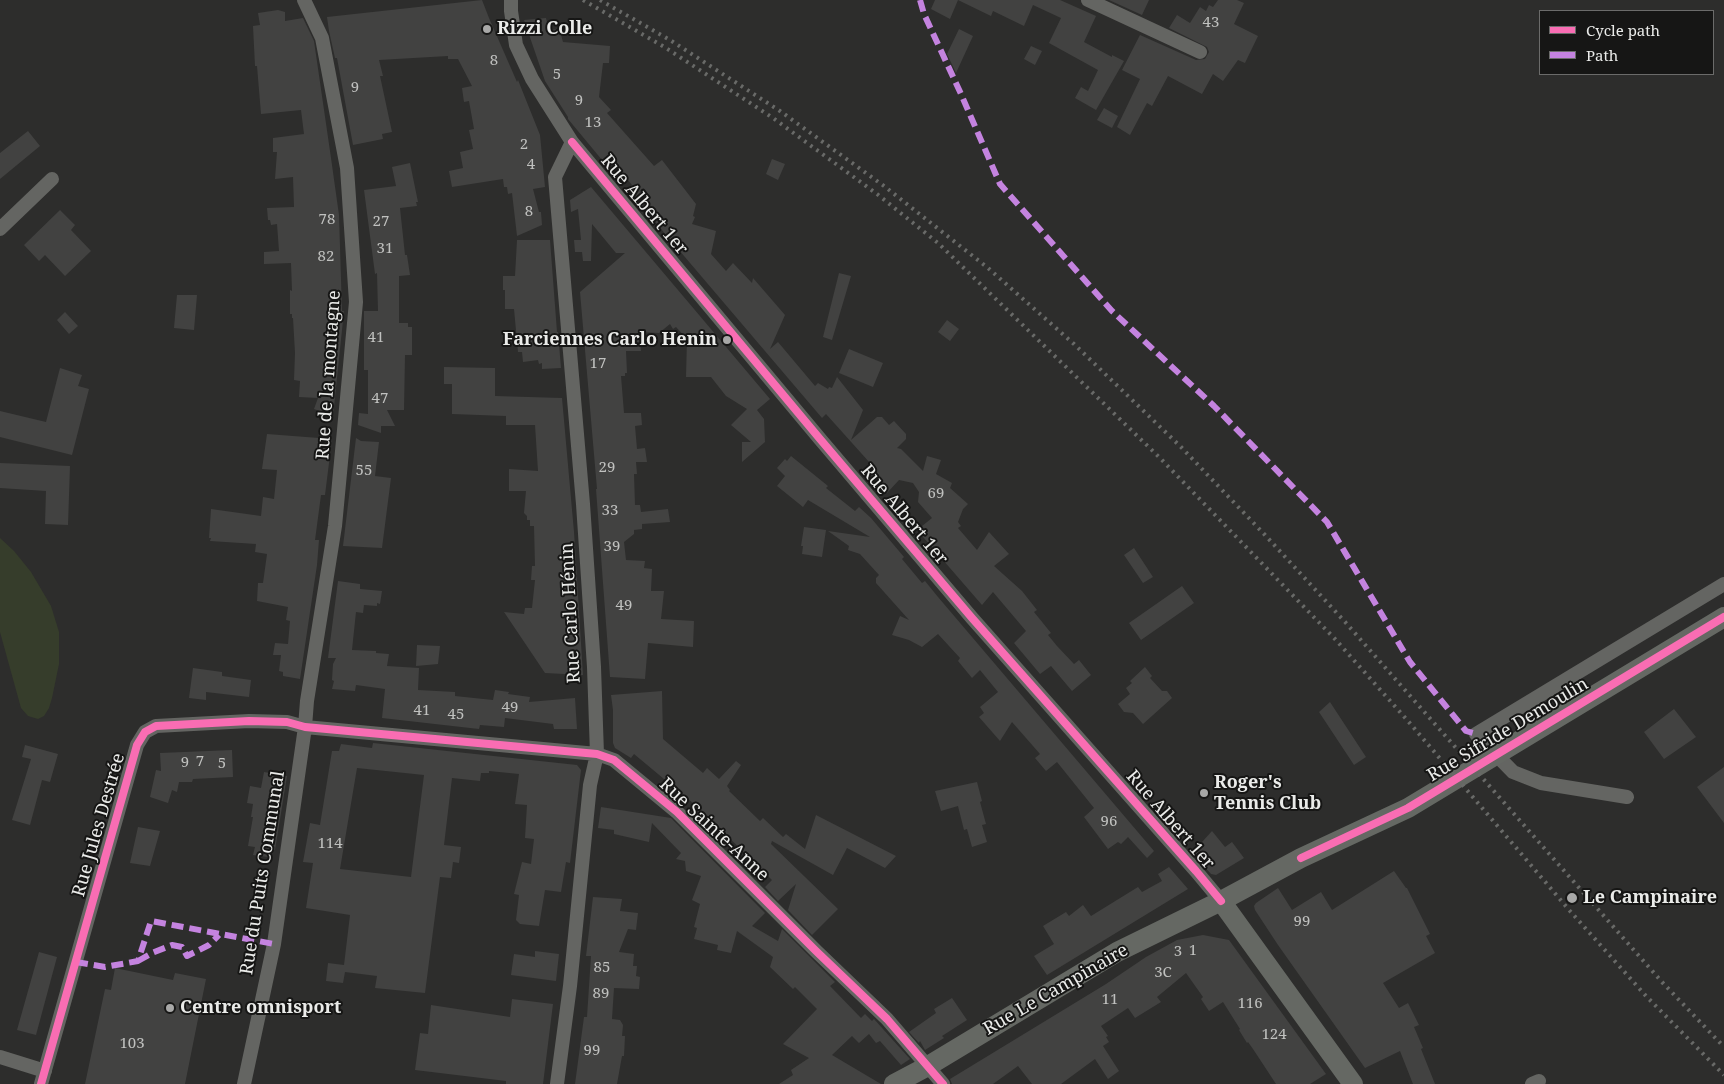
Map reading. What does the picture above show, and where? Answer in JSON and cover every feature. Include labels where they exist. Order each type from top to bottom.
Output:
[{"type":"main road","name":"Rue Sifride Demoulin","points":[[1221,901],[1301,858],[1408,808],[1724,617]]},
{"type":"main road","name":"Rue Le Campinaire","points":[[894,1084],[928,1066],[1118,952],[1221,901]]},
{"type":"main road","name":"Rue Albert 1er","points":[[1221,901],[1353,1084]]},
{"type":"street","name":"Rue de la montagne","points":[[304,0],[322,38],[347,168],[356,302],[335,526],[305,727]]},
{"type":"street","name":"Rue Albert 1er","points":[[511,0],[516,45],[532,79],[572,142],[800,416],[960,604],[1221,901]]},
{"type":"street","points":[[1088,0],[1200,52]]},
{"type":"street","name":"Rue Carlo Hénin","points":[[556,1084],[570,986],[590,786],[597,754],[594,667],[583,504],[555,177],[572,142]]},
{"type":"street","points":[[0,229],[52,179]]},
{"type":"street","points":[[1627,797],[1541,783],[1513,772],[1476,734],[1724,584]]},
{"type":"street","name":"Rue Jules Destrée","points":[[43,1077],[137,745],[145,732],[156,726],[248,721],[287,722],[305,727]]},
{"type":"street","name":"Rue Sainte-Anne","points":[[305,727],[597,754],[614,760],[677,812],[816,951],[887,1018],[943,1084]]},
{"type":"street","name":"Rue du Puits Communal","points":[[244,1084],[274,944],[305,727]]},
{"type":"street","points":[[0,1057],[43,1077]]},
{"type":"green space","points":[[0,538],[14,551],[31,572],[51,606],[59,632],[59,664],[52,698],[44,716],[38,719],[28,716],[21,708],[0,632]]},
{"type":"building","points":[[482,0],[540,135],[545,187],[533,189],[539,212],[541,212],[542,225],[517,236],[512,193],[508,194],[507,187],[504,187],[503,179],[452,187],[449,171],[463,168],[460,152],[473,149],[469,130],[474,129],[469,101],[464,102],[462,88],[472,86],[458,59],[448,59],[448,56],[379,60],[383,76],[380,76],[392,132],[382,134],[383,139],[353,145],[337,58],[335,58],[327,17]]},
{"type":"building","points":[[935,0],[958,0],[950,19],[931,9]]},
{"type":"building","points":[[958,0],[1060,0],[1096,16],[1084,42],[1112,57],[1112,55],[1124,61],[1096,110],[1075,98],[1081,87],[1088,91],[1098,70],[1049,43],[1061,18],[1033,5],[1024,26],[993,11],[991,16]]},
{"type":"building","points":[[1109,0],[1149,0],[1142,15]]},
{"type":"building","points":[[1218,0],[1237,0],[1244,3],[1234,24],[1258,36],[1245,63],[1238,60],[1223,81],[1213,74],[1202,94],[1168,76],[1152,106],[1147,103],[1130,135],[1117,127],[1140,79],[1122,70],[1140,35],[1196,60],[1205,59],[1209,52],[1207,47],[1169,28],[1177,15],[1190,23],[1200,7],[1206,11],[1209,5],[1213,7]]},
{"type":"building","points":[[278,10],[285,12],[285,21],[303,18],[314,41],[339,215],[342,311],[344,311],[333,416],[314,409],[318,398],[299,397],[300,381],[294,380],[293,318],[292,314],[290,314],[290,290],[292,291],[291,263],[264,264],[264,252],[279,251],[277,224],[271,225],[270,220],[268,220],[267,208],[294,207],[293,177],[275,179],[277,152],[273,152],[273,138],[304,134],[301,110],[261,114],[257,66],[255,66],[253,26],[260,25],[258,13]]},
{"type":"building","points":[[546,18],[549,31],[559,28],[563,42],[610,46],[609,63],[603,63],[599,97],[611,110],[607,113],[654,166],[662,160],[696,204],[693,216],[695,217],[692,224],[716,231],[711,254],[726,271],[733,263],[752,283],[753,278],[785,315],[770,349],[778,342],[815,386],[818,383],[828,389],[829,387],[832,388],[837,377],[863,410],[851,440],[877,417],[882,417],[889,425],[894,421],[906,434],[906,439],[897,448],[901,449],[923,471],[927,456],[941,460],[936,474],[952,483],[950,488],[968,504],[963,509],[958,522],[961,526],[958,528],[977,550],[989,532],[1009,554],[994,566],[1022,591],[1037,610],[1034,612],[1051,633],[1048,635],[1057,646],[1074,664],[1079,660],[1091,675],[1072,691],[1051,666],[1040,674],[1014,643],[1026,631],[993,592],[982,605],[917,530],[932,518],[918,502],[919,492],[913,483],[899,480],[887,493],[865,468],[870,463],[826,414],[822,418],[627,189],[632,185],[612,161],[607,166],[568,119],[545,81],[524,20]]},
{"type":"building","points":[[959,29],[973,36],[956,73],[947,54]]},
{"type":"building","points":[[1031,46],[1042,51],[1035,65],[1024,59]]},
{"type":"building","points":[[1104,108],[1118,116],[1112,128],[1097,120]]},
{"type":"building","points":[[28,131],[40,146],[0,179],[0,153]]},
{"type":"building","points":[[772,159],[785,164],[778,180],[766,174]]},
{"type":"building","points":[[410,163],[418,202],[416,202],[417,206],[400,208],[405,255],[407,255],[410,275],[399,276],[399,323],[408,323],[408,327],[412,327],[412,355],[405,355],[404,410],[387,410],[395,426],[381,426],[381,433],[358,425],[359,413],[368,414],[368,370],[364,370],[364,311],[378,311],[377,273],[375,274],[364,190],[396,186],[392,167]]},
{"type":"building","points":[[591,187],[770,399],[757,410],[764,419],[765,442],[742,462],[742,442],[751,442],[731,425],[747,409],[726,396],[711,377],[686,377],[687,339],[676,327],[673,329],[670,324],[659,333],[639,332],[641,351],[626,351],[627,373],[625,373],[625,376],[621,376],[624,413],[641,413],[642,425],[635,426],[637,449],[645,448],[647,462],[636,462],[637,474],[634,474],[635,505],[640,505],[641,512],[668,509],[670,522],[642,524],[642,529],[634,530],[634,534],[624,542],[626,560],[645,561],[644,568],[652,569],[651,591],[664,591],[661,619],[694,621],[693,647],[648,643],[645,679],[610,677],[597,489],[580,292],[625,253],[616,253],[592,224],[591,261],[583,261],[582,252],[575,252],[574,240],[581,240],[578,209],[571,212],[570,200]]},
{"type":"building","points":[[60,210],[75,225],[71,230],[91,251],[65,276],[45,255],[39,261],[24,245]]},
{"type":"building","points":[[517,240],[550,240],[561,368],[542,369],[542,363],[539,364],[538,360],[523,362],[522,352],[518,352],[514,309],[505,309],[505,290],[503,290],[503,276],[515,276]]},
{"type":"building","points":[[839,273],[851,276],[832,340],[823,337]]},
{"type":"building","points":[[177,295],[197,295],[194,330],[174,328]]},
{"type":"building","points":[[65,312],[78,326],[69,334],[57,320]]},
{"type":"building","points":[[947,320],[959,329],[950,341],[938,332]]},
{"type":"building","points":[[849,349],[883,363],[873,387],[839,373]]},
{"type":"building","points":[[444,367],[495,368],[495,396],[562,398],[574,532],[583,675],[545,673],[504,612],[524,614],[525,608],[532,608],[535,580],[531,580],[532,566],[535,566],[534,526],[530,526],[530,520],[527,520],[527,516],[524,513],[526,491],[509,491],[509,469],[538,471],[535,425],[506,425],[506,416],[452,414],[452,384],[444,384]]},
{"type":"building","points":[[60,368],[82,375],[78,386],[89,389],[72,455],[0,437],[0,411],[46,422]]},
{"type":"building","points":[[267,434],[332,439],[325,495],[321,495],[315,540],[319,540],[317,565],[300,679],[283,676],[283,672],[279,671],[281,655],[273,655],[275,643],[288,644],[290,621],[286,620],[288,607],[257,601],[258,583],[263,583],[267,554],[255,552],[256,544],[210,541],[211,538],[209,538],[211,509],[261,516],[263,497],[274,499],[277,470],[262,469]]},
{"type":"building","points":[[356,438],[361,441],[379,442],[375,476],[391,478],[382,548],[343,546]]},
{"type":"building","points":[[791,456],[855,511],[859,507],[871,518],[904,557],[902,559],[922,583],[925,581],[1154,851],[1147,858],[1128,837],[1121,844],[1118,842],[1108,849],[1084,817],[1094,808],[1057,762],[1046,771],[1035,758],[1040,754],[1012,722],[1000,741],[979,717],[984,713],[980,707],[998,692],[980,670],[972,678],[958,661],[960,658],[938,634],[922,647],[909,640],[892,635],[900,616],[909,620],[876,583],[876,578],[879,575],[860,554],[848,550],[849,546],[828,531],[870,537],[808,500],[803,507],[777,486],[785,476],[777,468],[785,459],[787,461]]},
{"type":"building","points":[[0,463],[70,466],[68,525],[45,524],[46,491],[0,488]]},
{"type":"building","points":[[804,527],[826,530],[822,557],[802,554],[803,546],[801,546]]},
{"type":"building","points":[[1134,548],[1153,577],[1143,583],[1124,555]]},
{"type":"building","points":[[338,581],[360,584],[360,589],[382,591],[380,604],[377,603],[377,606],[364,605],[363,613],[356,612],[352,650],[376,651],[376,653],[389,654],[387,666],[419,668],[418,690],[455,692],[455,696],[493,700],[495,690],[530,697],[529,702],[575,698],[577,729],[554,729],[553,724],[505,718],[504,727],[480,725],[479,729],[382,718],[385,689],[356,685],[355,691],[332,689],[334,681],[332,680],[333,664],[336,658],[328,658]]},
{"type":"building","points":[[1182,586],[1194,603],[1141,640],[1129,623]]},
{"type":"building","points":[[417,645],[440,646],[438,664],[416,666]]},
{"type":"building","points":[[1145,667],[1152,676],[1150,678],[1162,691],[1167,691],[1172,698],[1143,724],[1133,713],[1124,712],[1118,704],[1130,694],[1126,688],[1132,683],[1130,681]]},
{"type":"building","points":[[193,668],[222,672],[222,676],[251,680],[249,697],[206,692],[206,700],[189,698]]},
{"type":"building","points":[[662,691],[663,739],[703,773],[707,768],[719,779],[736,761],[741,765],[727,786],[729,791],[760,821],[763,818],[783,837],[786,834],[805,849],[816,815],[896,856],[885,868],[847,848],[833,875],[772,841],[771,844],[838,909],[812,935],[788,910],[796,884],[778,901],[765,887],[772,880],[703,812],[696,819],[688,810],[694,804],[634,754],[631,758],[615,748],[613,743],[611,695]]},
{"type":"building","points":[[1330,702],[1366,757],[1354,765],[1319,712]]},
{"type":"building","points":[[1674,709],[1696,737],[1664,759],[1644,732]]},
{"type":"building","points":[[373,743],[577,765],[581,770],[570,863],[566,862],[561,892],[545,890],[539,926],[520,924],[516,920],[519,895],[514,894],[522,862],[531,864],[534,839],[525,838],[527,805],[515,804],[519,774],[489,771],[489,773],[481,773],[480,781],[452,778],[444,845],[461,847],[459,863],[453,862],[451,878],[440,877],[425,993],[375,988],[377,976],[345,972],[343,983],[326,981],[328,963],[344,965],[350,915],[306,908],[313,863],[303,862],[310,823],[320,825],[332,751],[339,751],[341,744],[372,748]],"holes":[[[357,768],[424,775],[411,877],[340,869]]]},
{"type":"building","points":[[25,745],[58,754],[50,782],[42,780],[30,825],[12,820],[31,759],[22,757]]},
{"type":"building","points":[[232,750],[233,777],[193,779],[192,782],[179,782],[177,792],[172,790],[168,803],[150,797],[156,770],[161,771],[160,753]]},
{"type":"building","points":[[1724,767],[1724,823],[1697,787]]},
{"type":"building","points":[[264,772],[287,776],[275,850],[269,849],[268,857],[253,855],[255,847],[248,846],[253,817],[251,817],[253,804],[247,803],[250,786],[261,788]]},
{"type":"building","points":[[977,782],[986,824],[982,825],[987,842],[972,847],[967,829],[964,830],[958,806],[941,811],[935,791]]},
{"type":"building","points":[[601,807],[671,818],[765,913],[752,926],[778,941],[782,929],[835,982],[830,986],[861,1018],[865,1014],[872,1021],[874,1019],[910,1059],[901,1065],[880,1041],[876,1043],[869,1034],[859,1043],[852,1036],[832,1055],[881,1084],[779,1084],[793,1075],[791,1070],[809,1058],[783,1044],[817,1009],[795,987],[793,989],[770,967],[773,957],[737,931],[731,953],[717,950],[718,945],[694,939],[697,928],[694,927],[700,904],[692,900],[701,876],[686,871],[685,861],[676,859],[681,853],[652,823],[649,842],[614,834],[614,830],[598,828]]},
{"type":"building","points":[[138,827],[160,831],[150,866],[130,863]]},
{"type":"building","points":[[1212,831],[1225,847],[1232,842],[1244,858],[1216,875],[1211,874],[1192,853]]},
{"type":"building","points":[[1169,867],[1188,889],[1047,975],[1034,956],[1054,944],[1043,926],[1066,912],[1069,916],[1083,905],[1091,916],[1138,887],[1142,892],[1162,881],[1158,874]]},
{"type":"building","points":[[1394,871],[1407,888],[1430,934],[1426,936],[1435,953],[1383,983],[1399,1008],[1408,1003],[1419,1025],[1414,1027],[1435,1084],[1413,1084],[1400,1051],[1365,1068],[1278,945],[1254,906],[1278,888],[1292,910],[1321,892],[1332,910]]},
{"type":"building","points":[[593,897],[622,899],[620,911],[638,913],[636,930],[628,929],[619,952],[634,954],[633,966],[637,966],[636,976],[640,977],[639,989],[614,988],[612,1019],[620,1020],[623,1025],[622,1036],[625,1036],[624,1056],[622,1056],[617,1084],[575,1084],[584,1017],[587,1017],[591,956],[586,956]]},
{"type":"building","points":[[1203,935],[1229,940],[1326,1074],[1310,1084],[1276,1084],[1247,1043],[1223,1002],[1209,1011],[1201,999],[1203,997],[1186,973],[1157,997],[1161,1002],[1135,1018],[1128,1008],[1101,1026],[1108,1036],[1106,1037],[1109,1042],[1103,1046],[1119,1071],[1108,1079],[1095,1059],[1061,1084],[1032,1084],[1018,1066],[993,1084],[952,1084],[950,1079],[1106,984],[1146,957],[1177,940]]},
{"type":"building","points":[[535,951],[559,954],[556,981],[511,975],[514,954],[535,957]]},
{"type":"building","points":[[39,952],[57,957],[36,1035],[17,1030]]},
{"type":"building","points":[[115,968],[173,980],[175,973],[206,979],[185,1084],[85,1084],[105,989],[111,990]]},
{"type":"building","points":[[952,998],[967,1020],[942,1036],[944,1038],[925,1050],[920,1041],[919,1043],[909,1032],[936,1013],[934,1009]]},
{"type":"building","points":[[512,999],[553,1004],[543,1084],[506,1084],[506,1081],[415,1070],[420,1033],[428,1034],[431,1005],[510,1017]]},
{"type":"railway","points":[[583,0],[666,48],[773,118],[877,194],[938,243],[1159,457],[1335,639],[1408,721],[1570,911],[1646,996],[1724,1075]]},
{"type":"railway","points":[[600,0],[670,40],[780,111],[884,186],[988,268],[1074,344],[1181,447],[1265,535],[1346,623],[1662,982],[1724,1047]]},
{"type":"marked path","points":[[920,0],[924,14],[1000,184],[1112,311],[1214,406],[1327,522],[1410,662],[1466,731],[1476,734]]},
{"type":"marked path","points":[[76,962],[105,967],[138,961],[151,921],[274,944]]},
{"type":"marked path","points":[[138,961],[172,945],[182,947],[187,956],[209,945],[219,935]]},
{"type":"cycle path","points":[[572,142],[972,618],[1221,901]]},
{"type":"cycle path","points":[[1301,858],[1408,808],[1724,617]]},
{"type":"cycle path","points":[[41,1084],[137,745],[145,732],[156,726],[249,721],[287,722],[305,727],[597,754],[614,760],[677,812],[887,1019],[943,1084]]},
{"type":"place","name":"Rizzi Colle","points":[[487,29]]},
{"type":"place","name":"Farciennes Carlo Henin","points":[[727,340]]},
{"type":"place","name":"Roger's Tennis Club","points":[[1204,793]]},
{"type":"place","name":"Le Campinaire","points":[[1572,898]]},
{"type":"place","name":"Centre omnisport","points":[[170,1008]]}]
